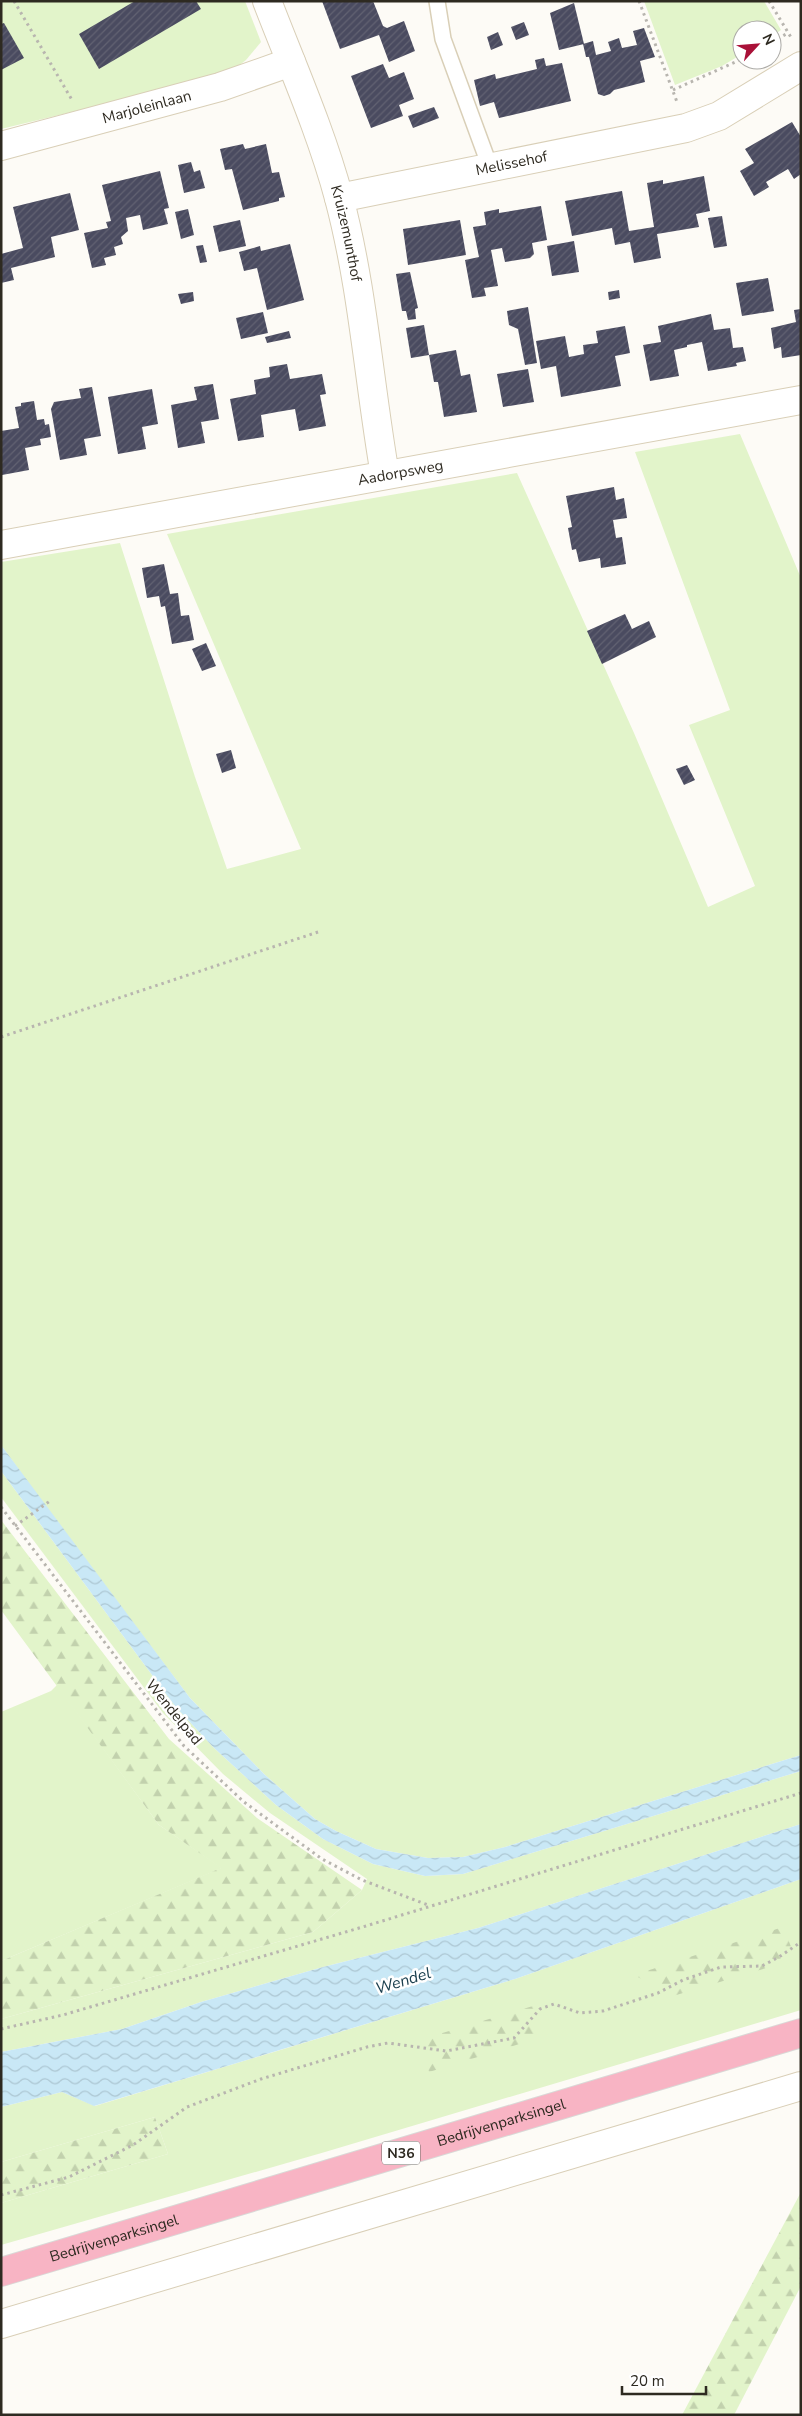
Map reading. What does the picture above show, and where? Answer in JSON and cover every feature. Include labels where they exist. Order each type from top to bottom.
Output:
[{"type":"highway","name":"Bedrijvenparksingel","points":[[1,2272],[801,2033]]},
{"type":"street","name":"Kruizemunthof","points":[[267,1],[291,62],[338,198],[353,270],[385,475]]},
{"type":"street","name":"Melissehof","points":[[338,198],[686,128],[719,116],[799,57]]},
{"type":"street","name":"Marjoleinlaan","points":[[1,146],[220,87],[291,62]]},
{"type":"street","name":"Aadorpsweg","points":[[1,545],[801,400]]},
{"type":"street","points":[[1,2324],[801,2086]]},
{"type":"lane","points":[[437,1],[443,39],[490,167]]},
{"type":"path","points":[[14,1],[86,124]]},
{"type":"path","points":[[639,1],[686,128]]},
{"type":"path","points":[[769,1],[788,33],[799,57]]},
{"type":"path","points":[[782,36],[788,33]]},
{"type":"path","points":[[673,90],[732,63]]},
{"type":"path","points":[[1,1037],[321,931]]},
{"type":"path","points":[[15,1526],[50,1501]]},
{"type":"path","name":"Wendelpad","points":[[1,1507],[184,1746],[244,1802],[322,1859],[362,1880],[429,1906]]},
{"type":"path","points":[[1,2029],[63,2015],[429,1906],[801,1792]]},
{"type":"path","points":[[1,2195],[69,2177],[133,2145],[187,2107],[261,2079],[367,2047],[388,2043],[446,2051],[514,2038],[540,2009],[554,2004],[580,2013],[603,2011],[658,1993],[684,1980],[721,1967],[762,1966],[801,1942]]},
{"type":"green space","points":[[1,1],[245,1],[261,42],[246,60],[232,71],[196,82],[1,129]]},
{"type":"green space","points":[[644,1],[764,1],[775,20],[732,20],[732,60],[675,85]]},
{"type":"green space","points":[[740,434],[801,578],[801,1755],[505,1847],[463,1857],[428,1858],[376,1849],[336,1831],[315,1819],[264,1774],[190,1698],[1,1445],[1,562],[120,543],[195,777],[227,869],[301,849],[167,534],[517,473],[634,733],[708,907],[755,886],[689,725],[730,710],[635,452]]},
{"type":"green space","points":[[1,1471],[175,1706],[213,1747],[276,1805],[323,1839],[373,1864],[425,1876],[463,1874],[801,1771],[801,1824],[478,1928],[323,1967],[201,2002],[122,2029],[1,2052],[1,2019],[313,1932],[362,1890],[367,1879],[270,1813],[223,1774],[163,1713],[1,1497]]},
{"type":"green space","points":[[1,1520],[169,1739],[257,1818],[362,1890],[313,1932],[1,2019],[1,1961],[221,1868],[159,1825],[1,1610]]},
{"type":"green space","points":[[57,1685],[159,1825],[222,1868],[1,1961],[1,1712],[51,1691]]},
{"type":"green space","points":[[801,1879],[801,2010],[325,2152],[1,2245],[1,2203],[168,2154],[155,2117],[1,2162],[1,2107],[62,2092],[95,2106],[515,1979]]},
{"type":"green space","points":[[783,1927],[796,1959],[673,1996],[634,1975]]},
{"type":"green space","points":[[533,2006],[542,2037],[429,2072],[419,2040]]},
{"type":"green space","points":[[155,2117],[168,2154],[1,2203],[1,2162]]},
{"type":"green space","points":[[801,2192],[801,2286],[734,2415],[682,2415]]},
{"type":"water","points":[[1,1445],[190,1698],[264,1774],[315,1819],[336,1831],[376,1849],[428,1858],[463,1857],[505,1847],[801,1755],[801,1771],[463,1874],[425,1876],[373,1864],[323,1839],[276,1805],[213,1747],[175,1706],[1,1471]]},
{"type":"water","name":"Wendel","points":[[801,1824],[801,1879],[515,1979],[94,2106],[62,2092],[1,2107],[1,2052],[122,2029],[201,2002],[323,1967],[478,1928]]},
{"type":"building","points":[[135,1],[196,1],[201,9],[99,69],[79,34]]},
{"type":"building","points":[[322,1],[373,1],[383,26],[387,28],[404,21],[415,51],[389,62],[379,35],[340,49]]},
{"type":"building","points":[[574,3],[584,44],[559,50],[550,13]]},
{"type":"building","points":[[524,22],[529,35],[516,40],[511,27]]},
{"type":"building","points":[[4,23],[24,58],[1,70],[1,24]]},
{"type":"building","points":[[644,28],[655,57],[640,61],[645,82],[614,90],[604,96],[598,94],[589,57],[586,57],[583,44],[593,41],[596,55],[611,51],[608,42],[619,38],[622,48],[637,45],[633,31]]},
{"type":"building","points":[[498,32],[503,45],[491,50],[487,37]]},
{"type":"building","points":[[544,58],[546,66],[562,63],[571,101],[499,118],[494,102],[480,106],[474,80],[495,74],[496,79],[537,69],[535,60]]},
{"type":"building","points":[[383,64],[389,78],[404,72],[414,99],[399,105],[403,116],[371,128],[351,76]]},
{"type":"building","points":[[434,107],[439,118],[413,128],[408,116]]},
{"type":"building","points":[[792,122],[801,137],[801,174],[794,179],[788,169],[766,182],[769,187],[754,196],[740,171],[754,163],[745,149]]},
{"type":"building","points":[[243,144],[245,149],[266,144],[272,173],[279,172],[285,197],[279,198],[279,201],[243,210],[232,169],[225,170],[220,149]]},
{"type":"building","points":[[191,162],[194,172],[200,170],[205,188],[184,193],[178,165]]},
{"type":"building","points":[[160,171],[169,208],[164,209],[168,224],[143,230],[140,215],[126,218],[128,231],[121,237],[123,244],[114,247],[116,255],[104,258],[106,265],[92,268],[84,233],[108,228],[106,222],[111,221],[102,185]]},
{"type":"building","points":[[704,176],[710,211],[696,214],[699,227],[657,234],[661,258],[634,263],[630,242],[615,245],[612,228],[572,236],[565,201],[622,191],[629,231],[654,227],[647,183],[663,180],[663,184]]},
{"type":"building","points":[[70,193],[79,230],[51,237],[55,257],[11,268],[14,280],[1,283],[1,254],[23,248],[13,207]]},
{"type":"building","points":[[541,206],[547,240],[532,243],[534,254],[530,258],[505,262],[502,248],[491,250],[498,286],[484,288],[486,296],[472,298],[465,260],[479,257],[473,227],[486,225],[484,212],[499,209],[499,213]]},
{"type":"building","points":[[188,209],[194,235],[181,239],[175,212]]},
{"type":"building","points":[[722,216],[727,246],[714,248],[708,218]]},
{"type":"building","points":[[240,220],[246,246],[219,252],[213,226]]},
{"type":"building","points":[[460,220],[466,255],[408,265],[403,229]]},
{"type":"building","points":[[574,241],[579,272],[552,276],[547,246]]},
{"type":"building","points":[[290,244],[304,300],[267,310],[257,268],[244,271],[239,252],[260,246],[261,251]]},
{"type":"building","points":[[203,245],[207,262],[200,263],[196,246]]},
{"type":"building","points":[[410,272],[418,308],[415,309],[416,319],[408,320],[406,311],[402,311],[396,274]]},
{"type":"building","points":[[768,278],[774,311],[742,316],[736,283]]},
{"type":"building","points":[[619,290],[620,298],[609,300],[608,292]]},
{"type":"building","points":[[193,292],[194,301],[181,304],[178,294]]},
{"type":"building","points":[[528,307],[537,363],[525,365],[518,329],[509,325],[507,311]]},
{"type":"building","points":[[801,309],[801,355],[782,358],[781,347],[774,349],[771,328],[796,322],[794,310]]},
{"type":"building","points":[[263,312],[268,333],[241,339],[236,318]]},
{"type":"building","points":[[711,314],[714,330],[730,328],[733,348],[743,347],[746,361],[736,363],[737,366],[708,371],[702,342],[687,345],[687,347],[674,350],[679,376],[650,381],[643,345],[661,342],[658,326]]},
{"type":"building","points":[[424,325],[429,355],[411,358],[406,328]]},
{"type":"building","points":[[625,326],[630,353],[615,356],[621,386],[561,397],[556,366],[541,369],[536,341],[565,336],[569,357],[584,354],[583,345],[598,343],[596,331]]},
{"type":"building","points":[[289,331],[291,338],[267,343],[265,337]]},
{"type":"building","points":[[456,350],[461,376],[470,374],[477,412],[444,417],[438,382],[434,382],[429,355]]},
{"type":"building","points":[[287,364],[290,379],[322,374],[326,394],[320,395],[326,426],[299,431],[295,409],[277,412],[261,415],[264,437],[238,441],[230,399],[256,394],[254,380],[270,377],[269,367]]},
{"type":"building","points":[[528,369],[534,402],[503,407],[497,374]]},
{"type":"building","points":[[213,384],[219,419],[201,422],[205,443],[178,448],[171,405],[197,400],[194,387]]},
{"type":"building","points":[[92,387],[101,436],[84,439],[87,455],[60,460],[51,409],[54,402],[81,398],[79,389]]},
{"type":"building","points":[[152,389],[158,424],[142,427],[146,449],[118,454],[108,397]]},
{"type":"building","points":[[34,401],[37,420],[44,419],[45,425],[49,424],[51,437],[40,439],[41,445],[25,448],[29,470],[2,475],[1,431],[19,428],[15,407],[21,406],[21,403]]},
{"type":"building","points":[[614,487],[616,500],[624,498],[627,518],[613,520],[616,538],[622,537],[626,564],[601,568],[600,558],[579,562],[576,549],[572,550],[568,528],[572,527],[566,496]]},
{"type":"building","points":[[164,564],[170,594],[178,593],[181,616],[189,615],[194,640],[172,644],[165,606],[161,607],[159,596],[147,598],[142,568]]},
{"type":"building","points":[[625,614],[632,629],[649,621],[656,637],[602,664],[587,631]]},
{"type":"building","points":[[206,643],[216,666],[202,671],[192,649]]},
{"type":"building","points":[[231,750],[236,768],[222,773],[216,754]]},
{"type":"building","points":[[687,765],[695,780],[684,785],[676,769]]}]
